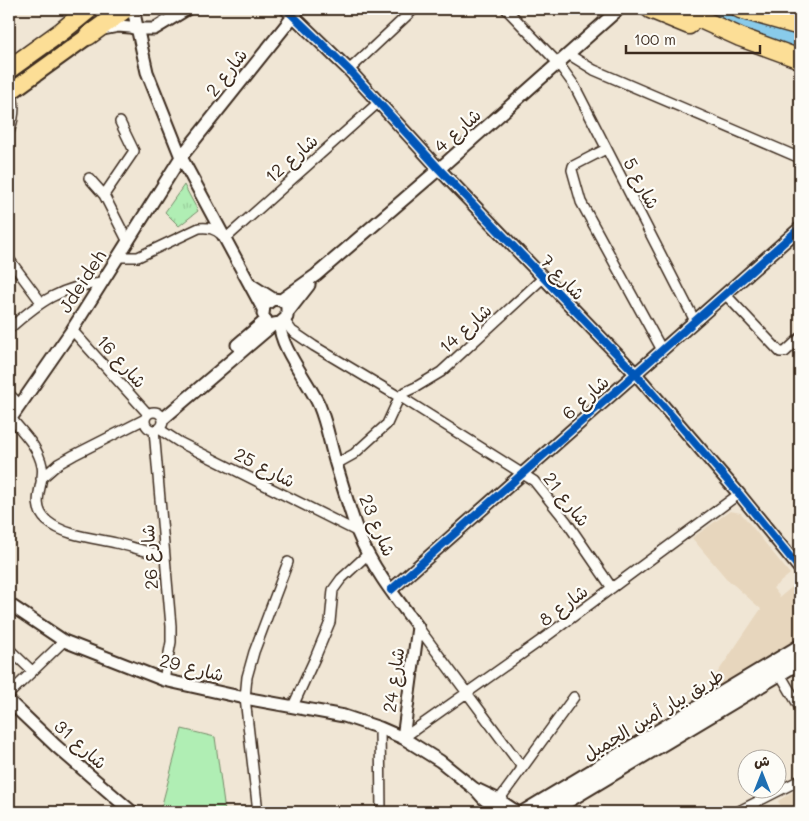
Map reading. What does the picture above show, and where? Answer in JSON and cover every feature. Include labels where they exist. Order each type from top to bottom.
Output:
[{"type":"highway","points":[[9,56],[74,9]]},
{"type":"highway","points":[[9,69],[89,9]]},
{"type":"highway","points":[[10,92],[125,9]]},
{"type":"highway","points":[[650,9],[716,35],[740,37]]},
{"type":"highway","points":[[678,9],[740,37],[800,59]]},
{"type":"highway","points":[[740,9],[800,26]]},
{"type":"highway","points":[[768,9],[800,20]]},
{"type":"main road","name":"طريق بيار أمين الجميل","points":[[525,812],[800,647]]},
{"type":"main road","name":"طريق بيار أمين الجميل","points":[[548,812],[800,662]]},
{"type":"street","points":[[133,9],[147,72],[181,157],[248,282],[276,318],[286,305],[248,282]]},
{"type":"street","points":[[88,36],[112,27],[149,30],[158,28],[187,9]]},
{"type":"street","points":[[349,70],[414,9]]},
{"type":"street","name":"شارع 5","points":[[506,9],[558,63],[574,85],[695,321]]},
{"type":"street","name":"شارع 4","points":[[162,416],[276,318],[316,275],[619,9]]},
{"type":"street","name":"شارع 7","points":[[293,11],[439,169],[635,373],[739,494],[800,569]]},
{"type":"street","name":"شارع 2","points":[[181,157],[293,11]]},
{"type":"street","points":[[568,54],[594,70],[800,158]]},
{"type":"street","points":[[9,132],[14,108],[10,92]]},
{"type":"street","name":"شارع 12","points":[[224,237],[379,102]]},
{"type":"street","points":[[104,195],[134,151],[120,122]]},
{"type":"street","points":[[606,148],[573,166],[572,170],[581,202],[662,350]]},
{"type":"street","name":"Jdeideh","points":[[10,420],[72,330],[181,157]]},
{"type":"street","points":[[89,178],[104,195],[128,242]]},
{"type":"street","points":[[119,257],[138,257],[199,228],[216,230],[224,237]]},
{"type":"street","name":"شارع 6","points":[[391,590],[800,228]]},
{"type":"street","points":[[9,259],[41,302]]},
{"type":"street","name":"شارع 4","points":[[276,318],[266,302],[277,299],[316,275]]},
{"type":"street","name":"شارع 14","points":[[400,397],[441,372],[543,278]]},
{"type":"street","points":[[9,329],[41,302],[70,288],[102,283]]},
{"type":"street","points":[[726,294],[780,352],[784,352],[800,338]]},
{"type":"street","name":"شارع 21","points":[[276,318],[314,346],[534,480],[612,588]]},
{"type":"street","name":"شارع 23","points":[[276,318],[288,351],[319,406],[358,532],[368,554],[391,590],[522,767]]},
{"type":"street","name":"شارع 16","points":[[72,330],[146,417]]},
{"type":"street","points":[[9,394],[20,405]]},
{"type":"street","points":[[336,464],[354,454],[387,424],[400,397]]},
{"type":"street","points":[[40,480],[58,464],[154,412],[162,416],[164,423],[156,430],[148,428],[146,417]]},
{"type":"street","points":[[10,420],[34,445],[42,465],[43,471],[38,490],[40,510],[47,520],[74,534],[116,543],[165,558]]},
{"type":"street","name":"شارع 25","points":[[156,430],[358,532]]},
{"type":"street","name":"شارع 26","points":[[156,430],[171,642],[164,680]]},
{"type":"street","name":"شارع 8","points":[[403,738],[468,693],[739,494]]},
{"type":"street","points":[[293,706],[330,622],[333,590],[341,578],[368,554]]},
{"type":"street","points":[[258,812],[245,698],[247,677],[254,652],[288,562]]},
{"type":"street","name":"شارع 29","points":[[9,604],[64,641],[164,680],[245,698],[356,719],[380,728],[403,738],[440,761],[500,812]]},
{"type":"street","name":"شارع 24","points":[[403,738],[418,627]]},
{"type":"street","points":[[9,694],[64,641]]},
{"type":"street","points":[[9,649],[32,671]]},
{"type":"street","points":[[780,674],[800,708]]},
{"type":"street","points":[[499,800],[574,697]]},
{"type":"street","name":"شارع 31","points":[[9,701],[56,746],[132,812]]},
{"type":"street","points":[[380,728],[381,812]]},
{"type":"street","points":[[737,812],[752,809],[800,780]]},
{"type":"street","name":"شارع 29","points":[[476,790],[487,793],[517,812]]},
{"type":"shaded area","points":[[730,511],[741,513],[790,574],[773,588],[780,597],[797,583],[800,587],[800,640],[718,690],[716,675],[761,609],[726,578],[692,538]]},
{"type":"shaded area","points":[[800,787],[800,812],[784,812],[778,801],[786,798],[786,796]]},
{"type":"green space","points":[[184,185],[198,211],[179,226],[165,212]]},
{"type":"green space","points":[[182,729],[215,737],[225,812],[160,812]]},
{"type":"waterway","points":[[714,9],[800,40]]},
{"type":"cycle path","points":[[286,9],[349,70],[439,169],[635,373],[739,494],[800,569]]},
{"type":"cycle path","points":[[391,590],[800,228]]}]
